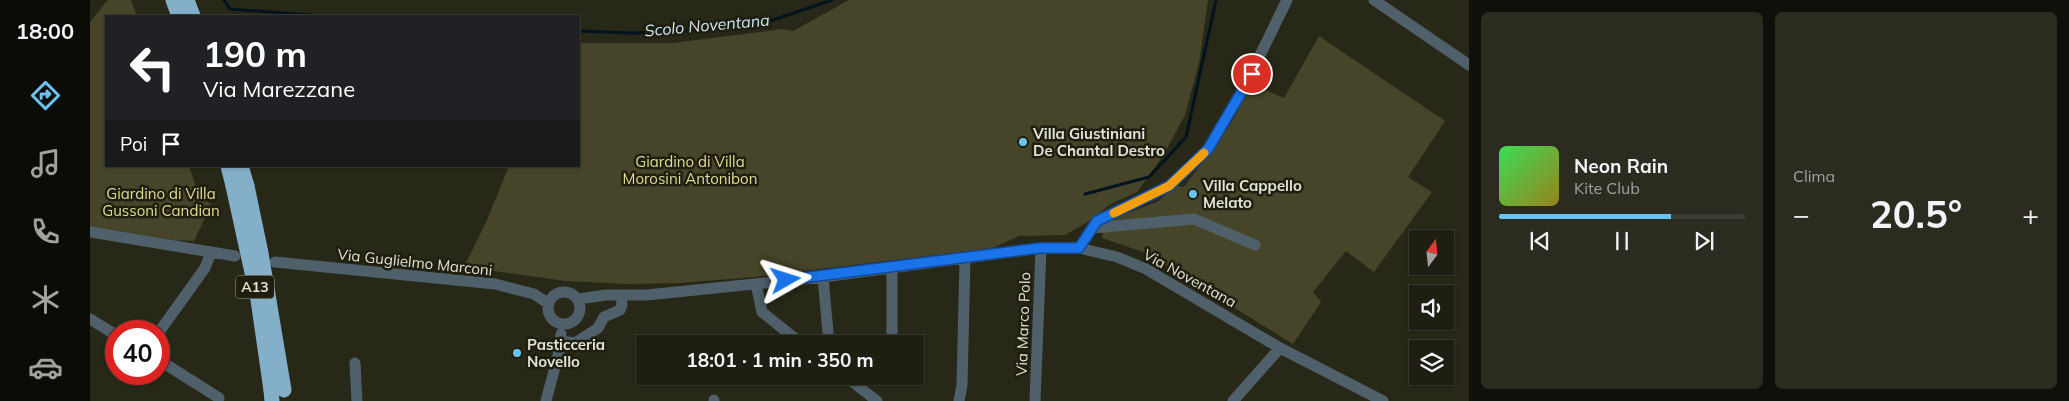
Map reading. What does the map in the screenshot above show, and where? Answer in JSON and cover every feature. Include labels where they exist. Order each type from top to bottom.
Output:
[{"type":"highway","points":[[173,0],[179,15]]},
{"type":"highway","points":[[187,0],[193,15]]},
{"type":"highway","name":"A13","points":[[229,167],[240,186]]},
{"type":"highway","name":"A13","points":[[241,167],[240,186],[258,300],[278,395]]},
{"type":"street","points":[[578,299],[620,295],[647,295],[824,277],[1040,248],[1079,248],[1097,221],[1169,186],[1208,149],[1243,90],[1287,0]]},
{"type":"street","points":[[1374,0],[1469,65]]},
{"type":"street","points":[[1092,228],[1194,219],[1255,245]]},
{"type":"street","points":[[90,232],[235,256]]},
{"type":"street","name":"Via Marco Polo","points":[[1035,401],[1040,248]]},
{"type":"street","name":"Via Noventana","points":[[1079,248],[1117,257],[1146,268],[1280,348],[1383,401]]},
{"type":"street","points":[[168,320],[205,268],[211,252]]},
{"type":"street","points":[[958,401],[962,385],[966,259]]},
{"type":"street","name":"Via Guglielmo Marconi","points":[[275,262],[495,284],[534,294],[549,304]]},
{"type":"street","points":[[892,268],[892,335]]},
{"type":"street","points":[[824,277],[828,335]]},
{"type":"street","points":[[756,284],[762,312],[791,335]]},
{"type":"street","points":[[570,293],[578,299],[580,304],[579,315],[572,323],[561,324],[549,314],[549,304],[554,295],[570,293]]},
{"type":"street","points":[[560,341],[580,342],[598,328],[604,317],[620,310],[622,305],[620,295]]},
{"type":"street","points":[[90,319],[105,328]]},
{"type":"street","points":[[546,401],[560,341],[561,324]]},
{"type":"street","points":[[1233,401],[1280,348]]},
{"type":"street","points":[[356,363],[357,401]]},
{"type":"street","points":[[170,367],[219,398]]},
{"type":"street","points":[[857,385],[877,401]]},
{"type":"green space","name":"Giardino di Villa Gussoni Candian","points":[[108,0],[131,0],[137,15],[105,15],[105,167],[189,167],[197,190],[211,205],[194,241],[175,240],[90,227],[90,22]]},
{"type":"green space","name":"Giardino di Villa Morosini Antonibon","points":[[849,0],[1208,0],[1199,63],[1185,115],[1163,156],[1137,192],[1109,205],[1093,219],[1065,235],[1019,236],[993,248],[754,277],[681,283],[627,284],[566,281],[464,267],[487,220],[509,167],[580,167],[580,43],[672,43],[783,29],[793,31]]},
{"type":"green space","points":[[1319,36],[1445,121],[1408,177],[1432,192],[1374,272],[1346,251],[1313,292],[1321,302],[1293,344],[1146,253],[1102,238],[1104,222],[1159,201],[1174,185],[1184,187],[1230,125],[1252,84],[1284,98]]},
{"type":"waterway","name":"Scolo Noventana","points":[[224,0],[230,9],[309,15]]},
{"type":"waterway","name":"Scolo Noventana","points":[[580,31],[673,32],[764,23],[832,0]]},
{"type":"waterway","name":"Scolo Noventana","points":[[1085,194],[1149,177],[1186,137],[1216,0]]},
{"type":"slow traffic","points":[[1114,213],[1169,186],[1204,153]]},
{"type":"place","name":"Villa Giustiniani De Chantal Destro","points":[[1023,142]]},
{"type":"place","name":"Villa Cappello Melato","points":[[1193,194]]},
{"type":"place","name":"Pasticceria Novello","points":[[517,353]]},
{"type":"route","points":[[786,280],[824,277],[1040,248],[1079,248],[1097,221],[1169,186],[1208,149],[1252,74]]}]
